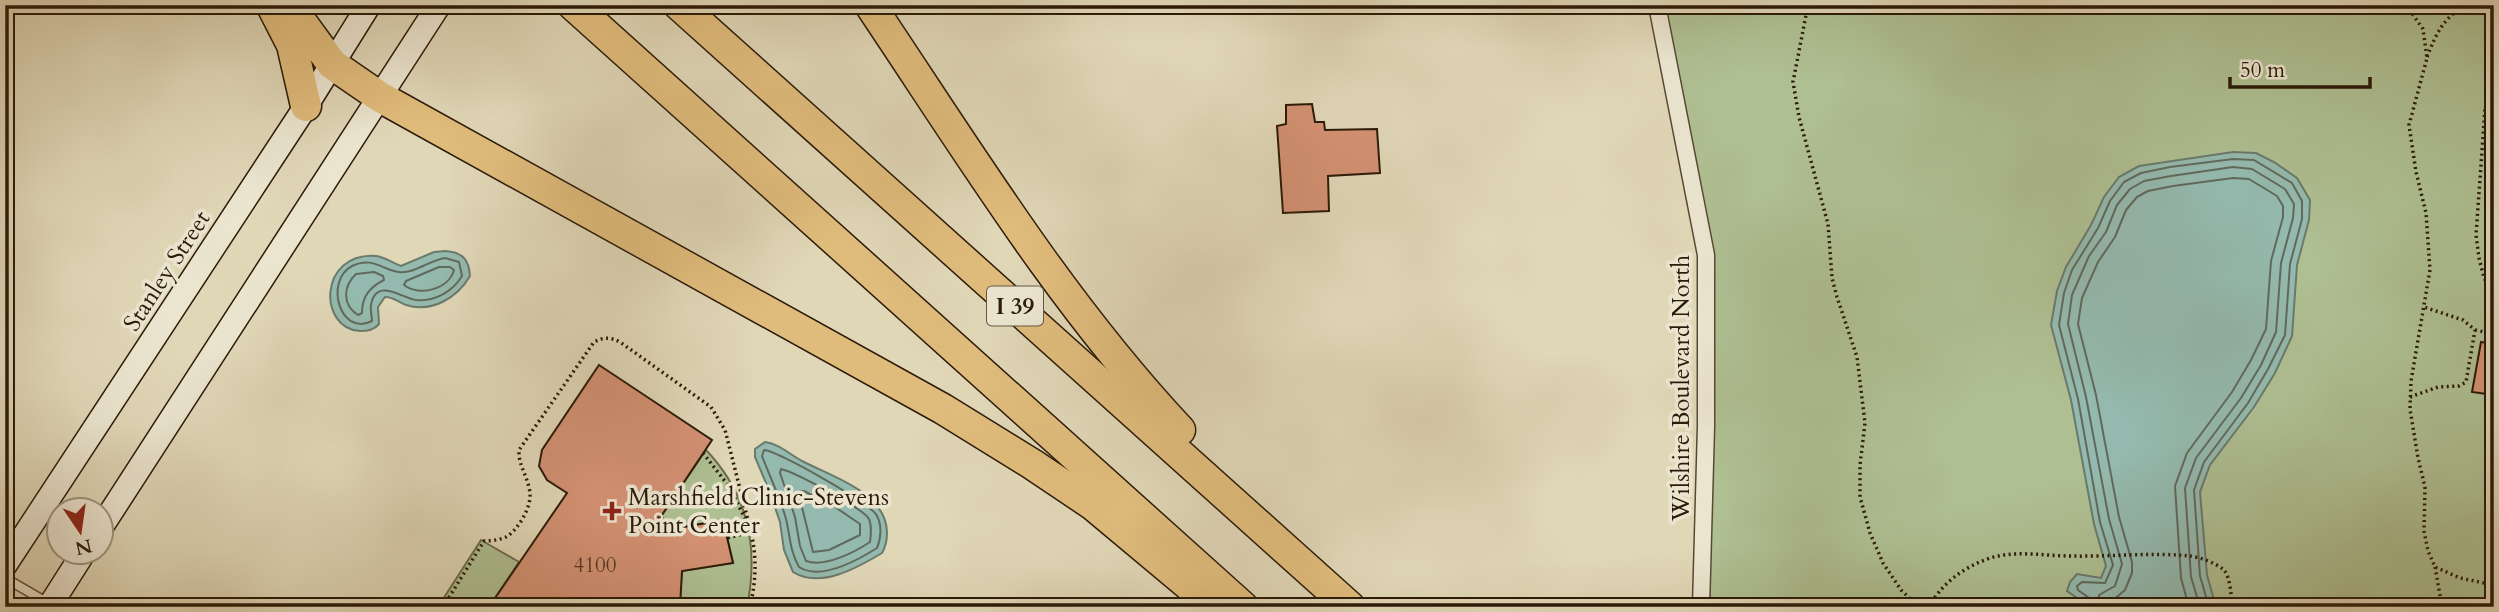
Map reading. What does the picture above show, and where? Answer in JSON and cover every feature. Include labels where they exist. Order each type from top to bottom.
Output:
[{"type":"highway","points":[[271,5],[292,45],[306,106]]},
{"type":"highway","points":[[289,5],[332,64],[380,97],[838,348],[954,415],[1093,505],[1215,607]]},
{"type":"highway","points":[[573,5],[1243,607]]},
{"type":"highway","name":"I 39","points":[[679,5],[1350,607]]},
{"type":"highway","points":[[870,5],[1004,206],[1077,308],[1152,400],[1192,443],[1205,476]]},
{"type":"main road","name":"Stanley Street","points":[[5,565],[306,106],[369,5]]},
{"type":"main road","points":[[116,504],[439,5]]},
{"type":"main road","points":[[51,606],[75,566]]},
{"type":"street","name":"Wilshire Boulevard North","points":[[1657,5],[1706,255],[1706,426],[1701,607]]},
{"type":"lane","points":[[5,578],[51,606]]},
{"type":"path","points":[[1808,5],[1793,82],[1799,117],[1828,224],[1832,278],[1857,357],[1865,423],[1860,465],[1860,497],[1870,533],[1883,563],[1901,590],[1919,607]]},
{"type":"path","points":[[2406,5],[2423,30],[2427,58]]},
{"type":"path","points":[[2442,607],[2435,567],[2424,531],[2425,487],[2418,458],[2410,397],[2430,270],[2426,213],[2409,125],[2427,58],[2439,28],[2451,15],[2467,5]]},
{"type":"path","points":[[2494,79],[2485,109],[2476,235],[2484,278],[2494,296]]},
{"type":"path","points":[[2424,307],[2463,320],[2475,330],[2494,334]]},
{"type":"path","points":[[2410,397],[2438,387],[2459,386],[2466,382],[2475,330]]},
{"type":"path","points":[[443,607],[484,541],[507,536],[528,507],[528,485],[520,464],[519,450],[594,342],[604,338],[620,342],[716,412],[725,430],[756,559],[755,585],[750,607]]},
{"type":"path","points":[[703,453],[727,485],[751,532]]},
{"type":"path","points":[[727,538],[751,532]]},
{"type":"path","points":[[1929,607],[1947,582],[1967,568],[2011,554],[2030,554],[2190,556],[2224,570],[2228,577],[2232,607]]},
{"type":"path","points":[[2435,567],[2460,578],[2494,584]]},
{"type":"path","points":[[446,601],[456,607]]},
{"type":"green space","points":[[1657,5],[2494,5],[2494,607],[1710,607],[1706,426],[1707,279]]},
{"type":"green space","points":[[706,450],[732,485],[747,523],[752,564],[747,607],[697,607],[680,597],[682,571],[733,563],[723,520],[673,529],[661,516]]},
{"type":"green space","points":[[481,540],[519,562],[489,607],[438,607]]},
{"type":"water","points":[[2233,152],[2256,153],[2274,162],[2297,178],[2310,200],[2309,220],[2297,265],[2292,336],[2275,373],[2254,407],[2210,465],[2200,492],[2207,575],[2216,607],[2085,607],[2083,602],[2067,591],[2070,582],[2077,574],[2101,578],[2106,566],[2094,524],[2071,400],[2051,325],[2057,291],[2066,267],[2104,197],[2119,177],[2139,166]]},
{"type":"water","points":[[434,252],[456,253],[466,261],[470,276],[458,291],[443,302],[416,307],[385,297],[378,307],[379,324],[368,330],[346,327],[337,318],[331,305],[330,291],[334,277],[343,266],[357,258],[376,256],[401,266]]},
{"type":"water","points":[[765,442],[843,481],[868,497],[885,519],[887,539],[882,553],[850,570],[826,577],[804,577],[793,572],[784,550],[780,522],[755,457],[755,449]]},
{"type":"building","points":[[1312,104],[1315,122],[1324,122],[1325,130],[1377,129],[1380,173],[1328,176],[1329,211],[1283,213],[1277,126],[1286,124],[1286,105]]},
{"type":"building","points":[[2481,342],[2494,344],[2494,395],[2472,392]]},
{"type":"building","points":[[599,365],[712,440],[650,533],[723,520],[733,563],[682,571],[680,607],[489,607],[567,493],[547,480],[539,466],[542,450]]},
{"type":"place","name":"Marshfield Clinic-Stevens Point Center","points":[[612,511]]}]
